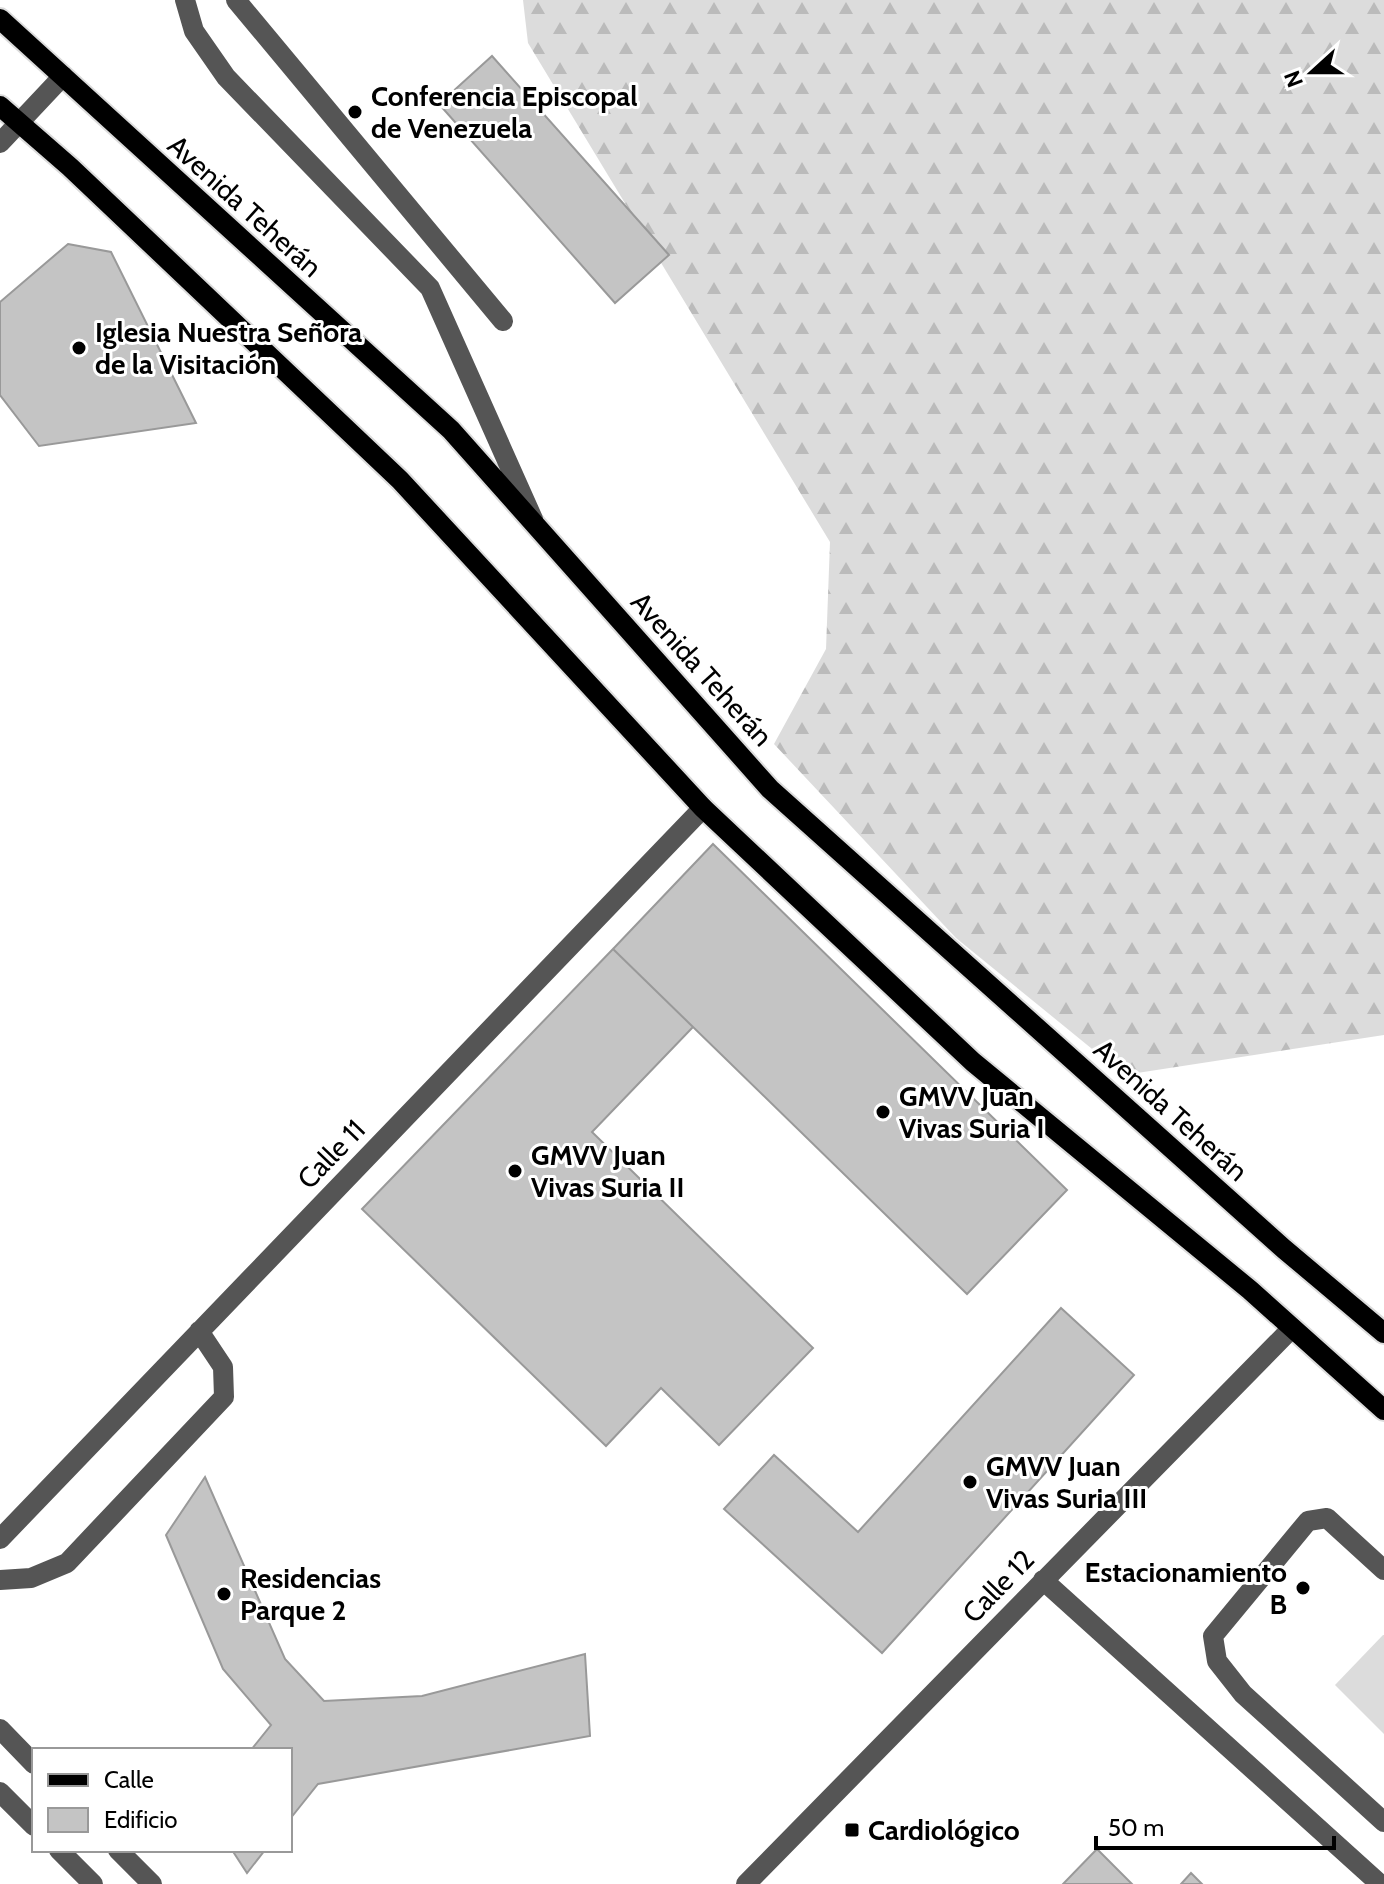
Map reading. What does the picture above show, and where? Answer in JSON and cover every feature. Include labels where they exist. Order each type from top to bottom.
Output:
[{"type":"main road","name":"Avenida Teherán","points":[[0,19],[451,430],[770,789],[1284,1249],[1384,1333]]},
{"type":"main road","points":[[0,106],[400,480],[703,808],[973,1062],[1292,1328],[1384,1410]]},
{"type":"street","points":[[185,0],[194,31],[226,77],[430,288],[536,526]]},
{"type":"street","points":[[236,0],[503,321]]},
{"type":"street","points":[[0,143],[63,76]]},
{"type":"street","name":"Calle 11","points":[[0,1539],[703,808]]},
{"type":"street","name":"Calle 12","points":[[746,1884],[1292,1328]]},
{"type":"street","points":[[0,1580],[31,1578],[67,1563],[224,1397],[223,1367],[199,1331]]},
{"type":"street","points":[[1384,1570],[1327,1518],[1308,1521],[1213,1636],[1217,1661],[1243,1694],[1384,1822]]},
{"type":"street","points":[[1043,1580],[1381,1882]]},
{"type":"street","points":[[0,1729],[32,1762]]},
{"type":"street","points":[[0,1792],[32,1824]]},
{"type":"street","points":[[61,1852],[93,1884]]},
{"type":"street","points":[[120,1852],[152,1884]]},
{"type":"green space","points":[[523,0],[1384,0],[1384,1035],[1124,1075],[956,938],[774,744],[826,649],[830,542],[528,43]]},
{"type":"green space","points":[[1384,1635],[1384,1734],[1335,1685]]},
{"type":"building","name":"Conferencia Episcopal de Venezuela","points":[[492,56],[669,255],[615,303],[439,104]]},
{"type":"building","name":"Iglesia Nuestra Señora de la Visitación","points":[[68,244],[111,252],[196,423],[39,446],[0,395],[0,302]]},
{"type":"building","name":"GMVV Juan Vivas Suria I","points":[[713,844],[1067,1190],[967,1294],[613,949]]},
{"type":"building","name":"GMVV Juan Vivas Suria II","points":[[613,949],[693,1027],[592,1132],[813,1348],[719,1445],[661,1388],[606,1446],[362,1209]]},
{"type":"building","name":"GMVV Juan Vivas Suria III","points":[[1061,1308],[1134,1375],[882,1653],[724,1509],[774,1455],[858,1532]]},
{"type":"building","name":"Residencias Parque 2","points":[[205,1477],[285,1659],[324,1701],[422,1696],[585,1654],[590,1736],[318,1784],[292,1816],[292,1748],[253,1748],[271,1725],[223,1669],[166,1535]]},
{"type":"building","points":[[1097,1849],[1132,1884],[1063,1884]]},
{"type":"building","points":[[233,1852],[263,1852],[247,1873]]},
{"type":"building","points":[[1191,1873],[1202,1884],[1181,1884]]},
{"type":"place","name":"Conferencia Episcopal de Venezuela","points":[[355,112]]},
{"type":"place","name":"Iglesia Nuestra Señora de la Visitación","points":[[79,348]]},
{"type":"place","name":"GMVV Juan Vivas Suria I","points":[[883,1112]]},
{"type":"place","name":"GMVV Juan Vivas Suria II","points":[[515,1171]]},
{"type":"place","name":"GMVV Juan Vivas Suria III","points":[[970,1482]]},
{"type":"place","name":"Estacionamiento B","points":[[1303,1588]]},
{"type":"place","name":"Residencias Parque 2","points":[[224,1594]]},
{"type":"place","name":"Cardiológico","points":[[852,1830]]}]
